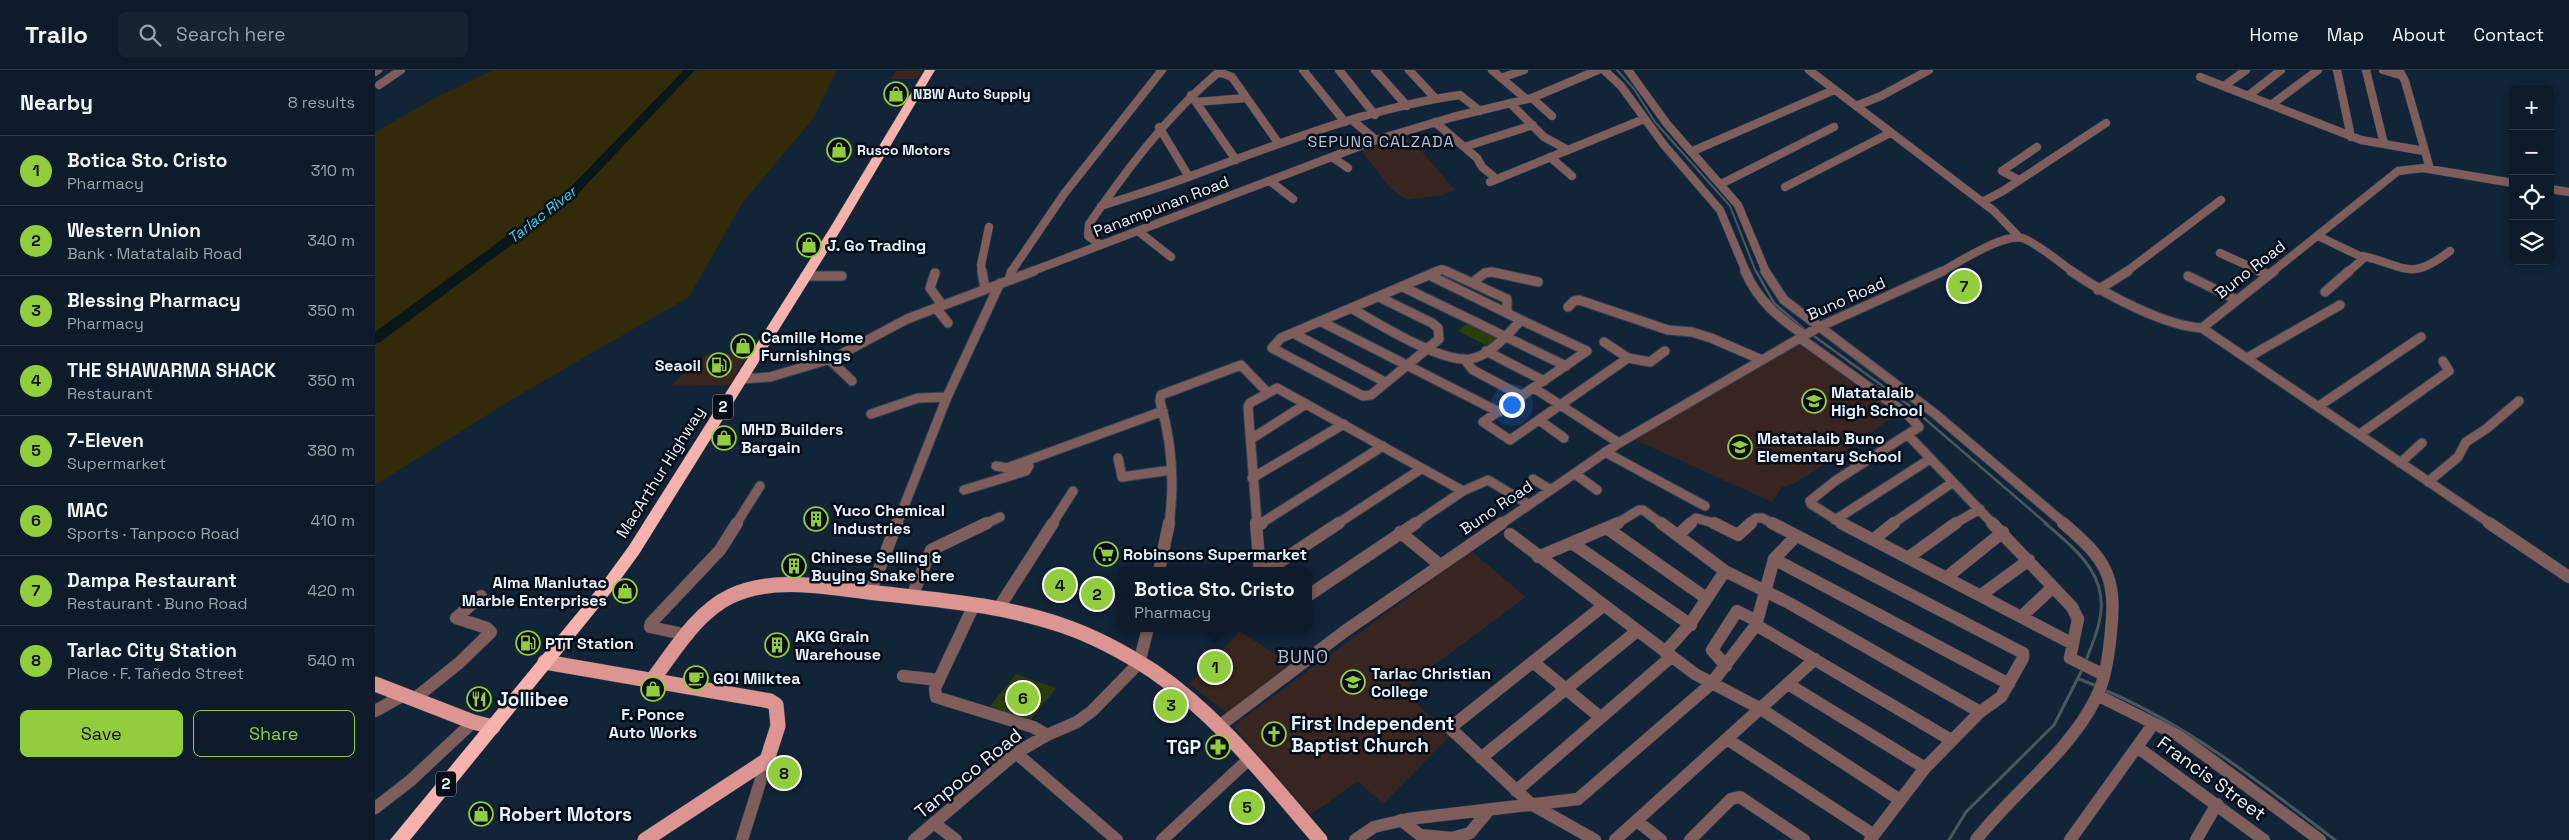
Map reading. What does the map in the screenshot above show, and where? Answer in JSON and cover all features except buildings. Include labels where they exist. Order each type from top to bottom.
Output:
[{"type":"highway","name":"MacArthur Highway","points":[[399,840],[493,727],[634,550],[805,276],[930,70]]},
{"type":"main road","points":[[653,679],[688,635],[720,601],[755,588],[805,586],[912,596],[974,605],[1065,626],[1102,642],[1139,663],[1190,699],[1249,759],[1320,840]]},
{"type":"main road","points":[[545,662],[653,679],[774,703],[778,709],[779,722],[767,760],[645,840]]},
{"type":"main road","points":[[375,684],[473,722],[493,727]]},
{"type":"street","points":[[379,85],[401,70]]},
{"type":"street","points":[[871,592],[947,397],[1005,281],[1083,168],[1162,70]]},
{"type":"street","points":[[1303,70],[1352,120],[1379,140]]},
{"type":"street","points":[[1339,70],[1375,115]]},
{"type":"street","points":[[1375,70],[1407,106]]},
{"type":"street","points":[[1409,70],[1435,98]]},
{"type":"street","points":[[1492,70],[1552,116]]},
{"type":"street","points":[[1501,78],[1524,70]]},
{"type":"street","name":"Panampunan Road","points":[[740,379],[770,377],[829,360],[885,328],[939,306],[1332,157],[1435,122],[1511,104],[1598,70]]},
{"type":"street","points":[[1604,70],[1621,86],[1644,119],[1720,210],[1758,296],[1802,336],[1917,423],[1917,429],[1835,481],[1810,501],[1811,504],[1835,520],[2073,644]]},
{"type":"street","points":[[1628,70],[1663,118],[1738,205],[1772,286],[1784,300],[1955,430],[2070,530],[2099,560],[2110,576],[2113,617],[2098,672],[2097,695],[2083,720],[2065,742],[1992,818],[1977,840]]},
{"type":"street","points":[[1809,70],[1982,202],[2019,236],[2032,242],[2098,290],[2186,327],[2202,328],[2569,576]]},
{"type":"street","points":[[1856,106],[1881,96],[1929,70]]},
{"type":"street","points":[[2210,70],[2200,77],[2351,137],[2421,150]]},
{"type":"street","points":[[2224,86],[2245,70]]},
{"type":"street","points":[[2248,96],[2281,70]]},
{"type":"street","points":[[2271,105],[2318,70]]},
{"type":"street","points":[[2337,70],[2351,137]]},
{"type":"street","points":[[2366,70],[2384,144]]},
{"type":"street","points":[[2383,70],[2400,74],[2405,81],[2406,96],[2426,169]]},
{"type":"street","points":[[1101,245],[1087,233],[1089,224],[1101,206],[1159,127],[1191,95],[1220,71],[1232,77],[1279,144]]},
{"type":"street","points":[[1693,151],[1834,90]]},
{"type":"street","points":[[1191,95],[1236,160]]},
{"type":"street","points":[[1101,206],[1352,120],[1435,98],[1460,96],[1480,111]]},
{"type":"street","points":[[1196,102],[1246,98]]},
{"type":"street","points":[[1511,104],[1533,126],[1559,147],[1568,150]]},
{"type":"street","points":[[1435,122],[1464,147],[1491,179],[1549,158],[1644,119]]},
{"type":"street","points":[[1982,202],[2107,123]]},
{"type":"street","points":[[1464,147],[1533,126]]},
{"type":"street","points":[[1159,127],[1189,177]]},
{"type":"street","points":[[1721,184],[1834,127]]},
{"type":"street","points":[[1785,186],[1890,133]]},
{"type":"street","points":[[2019,180],[2002,171],[2037,147]]},
{"type":"street","points":[[1332,157],[1348,168]]},
{"type":"street","points":[[1549,158],[1572,176]]},
{"type":"street","name":"Buno Road","points":[[2202,328],[2398,171],[2409,168],[2426,169],[2509,182]]},
{"type":"street","points":[[1270,181],[1293,199]]},
{"type":"street","points":[[2554,190],[2569,192]]},
{"type":"street","points":[[2098,290],[2153,254],[2193,219],[2221,200]]},
{"type":"street","points":[[985,289],[981,265],[989,227]]},
{"type":"street","points":[[1138,231],[1171,257]]},
{"type":"street","name":"Buno Road","points":[[1218,727],[1299,665],[1440,565],[1619,443],[1819,327],[1918,284],[2000,240],[2019,236]]},
{"type":"street","points":[[2318,236],[2363,256],[2410,271],[2432,266],[2450,251]]},
{"type":"street","points":[[2220,253],[2269,275]]},
{"type":"street","points":[[2325,292],[2363,260],[2363,256]]},
{"type":"street","points":[[1379,297],[1438,327],[1439,339],[1371,395],[1363,396],[1272,348],[1277,340],[1444,269],[1507,299],[1507,312]]},
{"type":"street","points":[[1473,282],[1485,273],[1492,272],[1538,282]]},
{"type":"street","points":[[935,273],[930,288],[948,323]]},
{"type":"street","points":[[1429,275],[1587,351],[1483,423],[1510,440],[1628,358]]},
{"type":"street","points":[[805,276],[842,276]]},
{"type":"street","points":[[2188,276],[2237,300]]},
{"type":"street","points":[[1403,288],[1566,366]]},
{"type":"street","points":[[1569,307],[1579,300],[1668,330],[1692,332],[1711,338],[1762,360]]},
{"type":"street","points":[[2247,358],[2339,305]]},
{"type":"street","points":[[1351,308],[1428,348],[1463,359],[1477,357],[1486,351],[1521,320]]},
{"type":"street","points":[[1320,321],[1499,412]]},
{"type":"street","points":[[1293,333],[1385,382]]},
{"type":"street","points":[[2319,406],[2421,337]]},
{"type":"street","points":[[1604,342],[1628,358],[1650,362],[1665,350]]},
{"type":"street","points":[[1486,351],[1544,381]]},
{"type":"street","points":[[1463,359],[1473,370],[1522,396]]},
{"type":"street","points":[[829,360],[853,381]]},
{"type":"street","points":[[2360,434],[2449,371],[2443,361]]},
{"type":"street","points":[[1160,567],[1170,516],[1173,487],[1170,439],[1160,401],[1163,393],[1241,365],[1267,392]]},
{"type":"street","points":[[1260,567],[1248,405],[1267,392],[1279,388],[1463,491]]},
{"type":"street","points":[[1533,388],[1619,443]]},
{"type":"street","points":[[871,414],[918,398],[947,397]]},
{"type":"street","points":[[2428,482],[2457,457],[2466,442],[2486,429],[2519,401]]},
{"type":"street","points":[[1251,439],[1306,404]]},
{"type":"street","points":[[996,466],[1007,468],[1163,411]]},
{"type":"street","points":[[1539,420],[1564,438]]},
{"type":"street","points":[[1252,478],[1344,424]]},
{"type":"street","points":[[1908,435],[2003,532],[2076,614],[2078,620],[2070,658],[2098,672]]},
{"type":"street","points":[[2400,463],[2422,443]]},
{"type":"street","points":[[1257,526],[1383,446]]},
{"type":"street","points":[[1605,452],[1705,506]]},
{"type":"street","points":[[1118,458],[1123,477],[1171,470]]},
{"type":"street","points":[[1835,520],[1930,459]]},
{"type":"street","points":[[964,490],[1026,471],[1029,466],[1027,461]]},
{"type":"street","points":[[1272,567],[1421,469]]},
{"type":"street","points":[[1575,474],[1597,490]]},
{"type":"street","points":[[1533,479],[1551,490]]},
{"type":"street","points":[[1312,593],[1400,532],[1463,491],[1484,480],[1490,480],[1529,504]]},
{"type":"street","points":[[1874,539],[1911,509],[1953,482]]},
{"type":"street","points":[[688,635],[650,627],[651,623],[720,550],[760,486]]},
{"type":"street","points":[[998,610],[1073,491]]},
{"type":"street","points":[[1909,557],[1944,530],[1979,509]]},
{"type":"street","points":[[1538,557],[1608,529],[1641,510],[1678,535],[1725,571],[1980,712]]},
{"type":"street","points":[[912,596],[931,550],[1001,518]]},
{"type":"street","points":[[1678,535],[1698,518],[1707,520],[1739,535],[1759,518],[2023,653],[2023,658],[2001,697],[1980,712],[1925,768],[1872,837],[1727,739]]},
{"type":"street","points":[[1608,529],[1706,598]]},
{"type":"street","points":[[1400,532],[1440,565]]},
{"type":"street","points":[[1947,577],[2003,532]]},
{"type":"street","points":[[1510,534],[1603,606],[1711,684],[1761,709],[1900,800]]},
{"type":"street","points":[[1355,840],[1374,827],[1401,820],[1582,797],[1711,684],[1726,666],[1756,625],[1774,559],[1796,536]]},
{"type":"street","points":[[1572,543],[1691,625]]},
{"type":"street","points":[[1774,559],[2009,684]]},
{"type":"street","points":[[1981,595],[2029,560]]},
{"type":"street","points":[[1516,791],[1600,717],[1638,688],[1691,625],[1706,598],[1725,571]]},
{"type":"street","points":[[2021,617],[2053,587]]},
{"type":"street","points":[[375,711],[409,697],[459,663],[491,632],[487,628],[456,618],[481,596]]},
{"type":"street","points":[[974,605],[935,688],[936,697],[1033,727],[1047,735]]},
{"type":"street","points":[[1595,840],[1531,804],[1451,730],[1451,726],[1603,606]]},
{"type":"street","points":[[1726,666],[1724,661],[1712,650],[1737,611],[1753,619],[1756,625],[1951,740]]},
{"type":"street","points":[[1481,758],[1637,631]]},
{"type":"street","points":[[1139,663],[1147,632]]},
{"type":"street","points":[[1615,840],[1815,659]]},
{"type":"street","points":[[1533,662],[1600,717]]},
{"type":"street","name":"Tanpoco Road","points":[[914,840],[1016,753],[1047,735],[1085,717],[1139,663]]},
{"type":"street","points":[[903,676],[939,680]]},
{"type":"street","points":[[1788,684],[1925,768]]},
{"type":"street","points":[[2097,695],[2179,736],[2320,840]]},
{"type":"street","points":[[375,808],[410,781],[473,722]]},
{"type":"street","points":[[2070,840],[2149,730]]},
{"type":"street","name":"Francis Street","points":[[2137,747],[2264,840]]},
{"type":"street","points":[[1016,753],[1117,840]]},
{"type":"street","points":[[1162,840],[1249,759]]},
{"type":"street","points":[[742,840],[767,760]]},
{"type":"street","points":[[1690,840],[1731,798],[1740,797],[1804,840]]},
{"type":"street","points":[[2196,840],[2217,804]]},
{"type":"street","points":[[1401,820],[1419,835],[1428,839],[1464,836],[1480,823],[1489,810]]},
{"type":"street","points":[[1637,821],[1661,840]]},
{"type":"street","points":[[934,823],[956,840]]},
{"type":"shaded area","points":[[923,70],[917,79],[891,79],[896,71]]},
{"type":"shaded area","points":[[1402,136],[1417,146],[1455,190],[1443,195],[1407,200],[1390,188],[1360,149]]},
{"type":"shaded area","points":[[1797,344],[1822,355],[1897,414],[1841,454],[1793,484],[1782,487],[1772,502],[1635,440]]},
{"type":"shaded area","points":[[708,353],[747,354],[730,385],[670,386]]},
{"type":"shaded area","name":"Tarlac Christian College","points":[[1471,551],[1526,597],[1417,678],[1403,691],[1451,735],[1383,804],[1358,781],[1310,815],[1233,726]]},
{"type":"shaded area","points":[[1239,632],[1295,667],[1231,716],[1189,684]]},
{"type":"green space","points":[[1472,320],[1501,335],[1487,346],[1458,331]]},
{"type":"green space","points":[[1016,674],[1056,688],[1030,721],[990,706]]},
{"type":"sand","points":[[493,70],[837,70],[813,119],[743,202],[689,297],[521,394],[375,485],[375,132],[431,100]]},
{"type":"waterway","name":"Tarlac River","points":[[375,339],[567,198],[690,70]]},
{"type":"waterway","points":[[1617,70],[1634,89],[1655,122],[1730,206],[1756,272]]},
{"type":"waterway","points":[[1756,271],[1774,303],[1805,330]]},
{"type":"waterway","points":[[1814,336],[1910,406],[2047,524]]},
{"type":"waterway","points":[[2045,523],[2079,554],[2095,578],[2100,591],[2099,623],[2085,663]]},
{"type":"waterway","points":[[1949,840],[1966,812],[2054,725],[2083,668]]},
{"type":"waterway","points":[[2079,679],[2094,685]]},
{"type":"waterway","points":[[2107,691],[2168,722],[2225,758],[2335,840]]},
{"type":"place","name":"NBW Auto Supply","points":[[896,94]]},
{"type":"place","name":"Rusco Motors","points":[[839,150]]},
{"type":"place","name":"J. Go Trading","points":[[809,245]]},
{"type":"place","name":"Dampa Restaurant","points":[[1964,286]]},
{"type":"place","name":"Camille Home Furnishings","points":[[743,346]]},
{"type":"place","name":"Seaoil","points":[[719,365]]},
{"type":"place","name":"Matatalaib High School","points":[[1814,401]]},
{"type":"place","name":"MHD Builders Bargain","points":[[724,438]]},
{"type":"place","name":"Matatalaib Buno Elementary School","points":[[1740,447]]},
{"type":"place","name":"Yuco Chemical Industries","points":[[816,519]]},
{"type":"place","name":"Robinsons Supermarket","points":[[1106,554]]},
{"type":"place","name":"Chinese Selling & Buying Snake here","points":[[794,566]]},
{"type":"place","name":"THE SHAWARMA SHACK","points":[[1060,585]]},
{"type":"place","name":"Alma Manlutac Marble Enterprises","points":[[625,591]]},
{"type":"place","name":"Western Union","points":[[1097,594]]},
{"type":"place","name":"PTT Station","points":[[528,643]]},
{"type":"place","name":"AKG Grain Warehouse","points":[[777,645]]},
{"type":"place","name":"Botica Sto. Cristo","points":[[1215,667]]},
{"type":"place","name":"GO! Milktea","points":[[696,678]]},
{"type":"place","name":"Tarlac Christian College","points":[[1353,682]]},
{"type":"place","name":"F. Ponce Auto Works","points":[[653,689]]},
{"type":"place","name":"MAC","points":[[1023,698]]},
{"type":"place","name":"Jollibee","points":[[479,699]]},
{"type":"place","name":"Blessing Pharmacy","points":[[1171,705]]},
{"type":"place","name":"First Independent Baptist Church","points":[[1274,734]]},
{"type":"place","name":"TGP","points":[[1218,747]]},
{"type":"place","name":"Tarlac City Station","points":[[784,773]]},
{"type":"place","name":"7-Eleven","points":[[1247,807]]},
{"type":"place","name":"Robert Motors","points":[[481,814]]},
{"type":"district","name":"SEPUNG CALZADA","points":[[1381,141]]},
{"type":"district","name":"BUNO","points":[[1303,657]]}]
